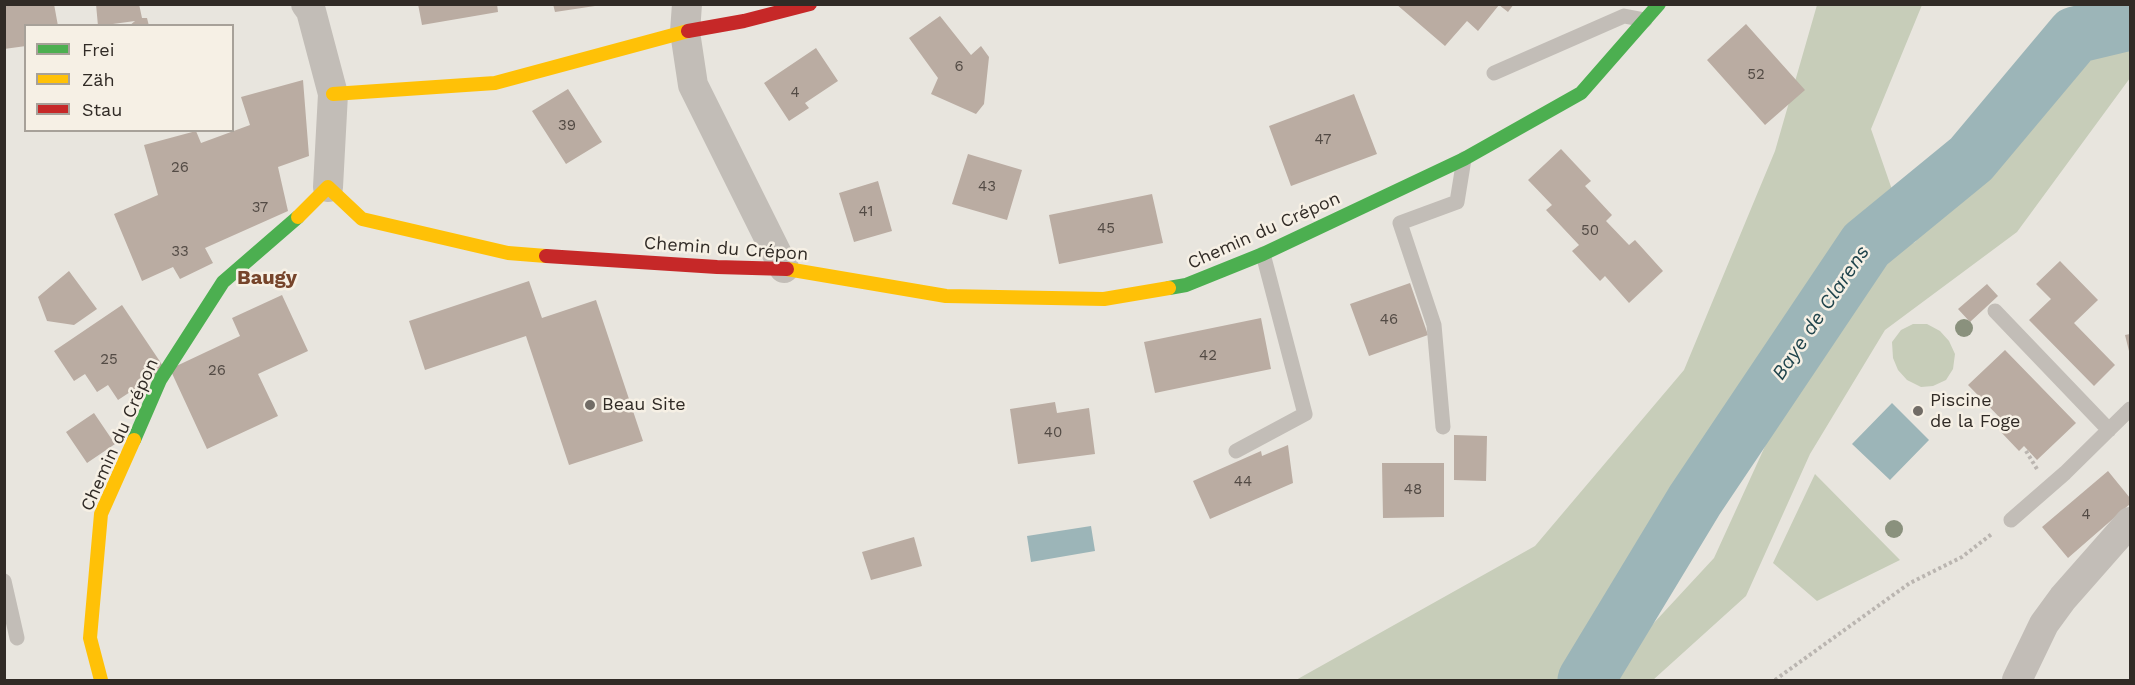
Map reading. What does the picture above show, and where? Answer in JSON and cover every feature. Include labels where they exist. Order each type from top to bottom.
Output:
[{"type":"street","points":[[333,94],[495,83],[686,18],[744,21],[810,4]]},
{"type":"street","name":"Chemin du Crépon","points":[[101,681],[90,638],[101,514],[160,380],[223,282],[291,224],[328,188],[362,219],[508,253],[717,267],[784,267],[946,296],[1104,299],[1186,285],[1263,254],[1464,159],[1581,93],[1659,4]]},
{"type":"street","points":[[312,6],[333,94],[328,188]]},
{"type":"street","points":[[686,18],[693,85],[784,267]]},
{"type":"street","points":[[2017,681],[2044,624],[2063,598],[2130,522]]},
{"type":"lane","points":[[1494,73],[1624,16],[1645,20]]},
{"type":"lane","points":[[1443,427],[1434,325],[1400,223],[1457,202],[1464,159]]},
{"type":"lane","points":[[1236,451],[1305,414],[1263,254]]},
{"type":"lane","points":[[1995,311],[2109,430]]},
{"type":"lane","points":[[2011,520],[2130,409]]},
{"type":"lane","points":[[4,581],[17,638]]},
{"type":"path","points":[[1775,681],[1910,584],[1962,557],[2011,520]]},
{"type":"green space","points":[[1817,5],[1922,5],[1871,129],[1897,204],[1874,260],[1915,242],[1971,159],[2075,35],[2130,22],[2130,78],[2017,232],[1885,330],[1810,454],[1746,596],[1653,680],[1601,680],[1714,558],[1777,420],[1734,460],[1593,630],[1562,680],[1296,680],[1535,546],[1684,370],[1775,151]]},
{"type":"green space","points":[[1913,324],[1927,324],[1940,331],[1949,341],[1955,354],[1953,369],[1946,380],[1933,386],[1921,387],[1907,380],[1898,370],[1893,358],[1892,342],[1901,330]]},
{"type":"green space","points":[[1815,474],[1900,560],[1817,601],[1773,563]]},
{"type":"water","points":[[1892,403],[1929,440],[1890,480],[1852,444]]},
{"type":"water","points":[[1091,526],[1095,551],[1031,562],[1027,536]]},
{"type":"building","points":[[4,4],[54,4],[58,24],[24,24],[24,46],[4,49]]},
{"type":"building","points":[[96,4],[139,4],[142,18],[147,18],[148,24],[131,24],[135,21],[98,24]]},
{"type":"building","points":[[418,4],[497,4],[498,12],[422,25]]},
{"type":"building","points":[[553,4],[595,4],[595,6],[555,12]]},
{"type":"building","points":[[1396,4],[1514,4],[1508,12],[1499,5],[1478,31],[1467,21],[1445,46]]},
{"type":"building","points":[[940,16],[971,55],[981,46],[989,57],[984,104],[976,114],[931,94],[938,78],[909,38]]},
{"type":"building","points":[[1746,24],[1805,90],[1765,125],[1707,60]]},
{"type":"building","points":[[816,48],[838,81],[805,103],[809,108],[789,121],[764,83]]},
{"type":"building","points":[[303,80],[309,156],[278,167],[288,211],[205,248],[213,263],[180,279],[173,267],[142,281],[114,214],[158,195],[144,145],[192,132],[196,132],[201,143],[250,125],[241,97]]},
{"type":"building","points":[[568,89],[602,142],[566,164],[532,111]]},
{"type":"building","points":[[1354,94],[1377,154],[1291,186],[1269,126]]},
{"type":"building","points":[[1561,149],[1591,181],[1585,186],[1612,215],[1606,221],[1629,245],[1635,240],[1663,271],[1629,303],[1605,276],[1600,281],[1572,251],[1579,245],[1546,210],[1552,205],[1528,180]]},
{"type":"building","points":[[968,154],[1022,170],[1007,220],[952,204]]},
{"type":"building","points":[[878,181],[892,231],[854,242],[839,193]]},
{"type":"building","points":[[1152,194],[1163,243],[1059,264],[1049,215]]},
{"type":"building","points":[[2060,261],[2098,300],[2074,323],[2115,365],[2094,386],[2029,320],[2051,299],[2036,284]]},
{"type":"building","points":[[69,271],[97,309],[74,325],[47,321],[38,297]]},
{"type":"building","name":"Beau Site","points":[[529,281],[542,318],[596,300],[643,441],[569,465],[526,336],[425,370],[409,321]]},
{"type":"building","points":[[1410,283],[1428,335],[1369,356],[1350,304]]},
{"type":"building","points":[[1987,284],[1998,296],[1970,322],[1958,309]]},
{"type":"building","points":[[282,295],[308,351],[258,374],[278,416],[207,449],[170,369],[240,336],[232,318]]},
{"type":"building","points":[[122,305],[165,369],[118,400],[108,385],[97,392],[85,374],[74,381],[54,351]]},
{"type":"building","points":[[1261,318],[1271,369],[1155,393],[1144,342]]},
{"type":"building","points":[[2130,334],[2130,355],[2125,335]]},
{"type":"building","points":[[2005,350],[2076,423],[2037,460],[2024,446],[2019,451],[2000,431],[2007,425],[1968,385]]},
{"type":"building","points":[[1055,402],[1057,413],[1089,408],[1095,454],[1018,464],[1010,409]]},
{"type":"building","points":[[94,413],[115,444],[87,463],[66,432]]},
{"type":"building","points":[[1454,435],[1487,436],[1486,481],[1454,480]]},
{"type":"building","points":[[1288,445],[1293,483],[1210,519],[1193,481],[1261,451],[1262,456]]},
{"type":"building","points":[[1382,463],[1444,463],[1444,517],[1383,518]]},
{"type":"building","points":[[2108,471],[2130,498],[2130,504],[2068,558],[2042,527]]},
{"type":"building","points":[[914,537],[922,566],[871,580],[862,552]]},
{"type":"waterway","name":"Baye de Clarens","points":[[1586,680],[1695,500],[1866,245],[1971,159],[2075,35],[2130,22]]},
{"type":"traffic: fast","points":[[1169,288],[1186,285],[1263,254],[1464,159],[1581,93],[1659,4]]},
{"type":"traffic: fast","points":[[134,440],[160,380],[223,282],[298,217]]},
{"type":"traffic: slow","points":[[333,94],[495,83],[688,31]]},
{"type":"traffic: slow","points":[[298,217],[328,187],[362,219],[508,253],[546,256]]},
{"type":"traffic: slow","points":[[787,269],[946,296],[1104,299],[1169,288]]},
{"type":"traffic: slow","points":[[101,680],[90,638],[101,514],[134,440]]},
{"type":"traffic: jam","points":[[688,31],[744,21],[810,4]]},
{"type":"traffic: jam","points":[[546,256],[787,269]]},
{"type":"place","name":"Beau Site","points":[[590,405]]},
{"type":"place","name":"Piscine de la Foge","points":[[1918,411]]},
{"type":"district","name":"Baugy","points":[[267,278]]}]
